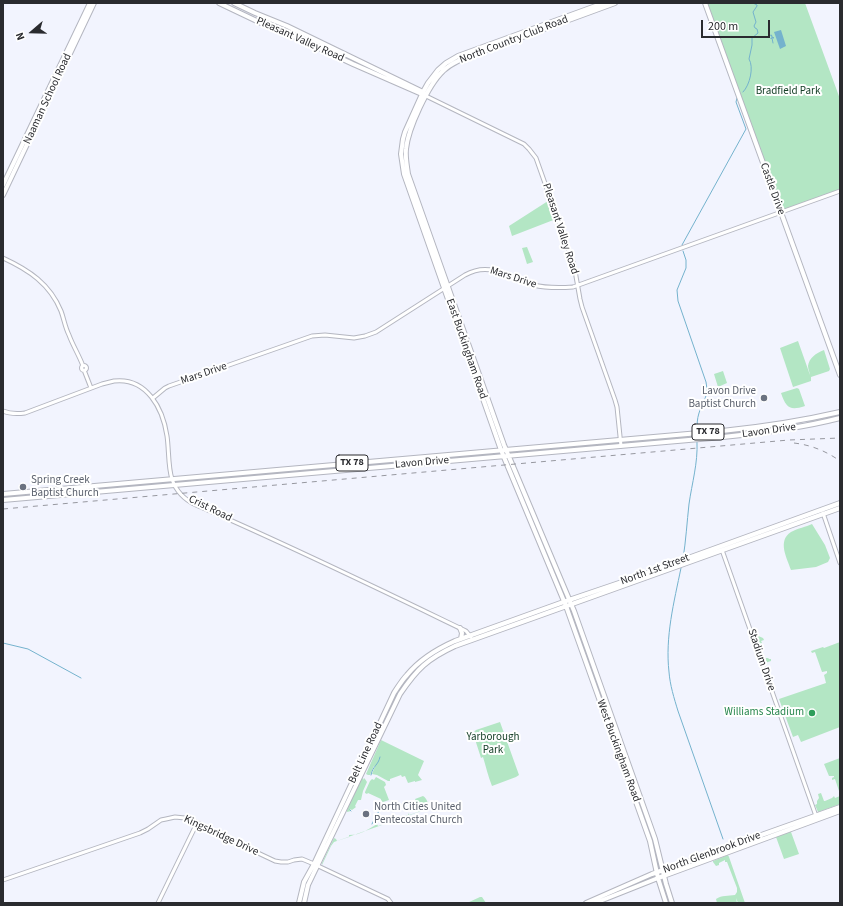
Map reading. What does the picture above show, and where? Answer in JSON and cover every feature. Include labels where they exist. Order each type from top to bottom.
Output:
[{"type":"main road","name":"Naaman School Road","points":[[3,186],[90,3]]},
{"type":"main road","name":"Naaman School Road","points":[[3,196],[94,3]]},
{"type":"main road","name":"Pleasant Valley Road","points":[[219,3],[261,23],[284,31],[424,94]]},
{"type":"main road","name":"Pleasant Valley Road","points":[[234,3],[287,26],[424,94]]},
{"type":"main road","name":"North Country Club Road","points":[[424,94],[428,82],[438,70],[458,56],[604,3]]},
{"type":"main road","name":"North Country Club Road","points":[[424,94],[444,70],[460,60],[615,3]]},
{"type":"main road","name":"Castle Drive","points":[[706,3],[840,375]]},
{"type":"main road","name":"East Buckingham Road","points":[[424,94],[403,139],[401,154],[404,174],[446,287],[503,450],[503,456],[553,568],[571,604]]},
{"type":"main road","name":"Lavon Drive","points":[[3,494],[742,429],[786,423],[840,412]]},
{"type":"main road","name":"Lavon Drive","points":[[3,500],[744,435],[797,427],[840,418]]},
{"type":"main road","points":[[768,432],[783,428],[786,423]]},
{"type":"main road","points":[[742,429],[744,435]]},
{"type":"main road","name":"East Buckingham Road","points":[[503,450],[508,456],[540,538]]},
{"type":"main road","points":[[327,465],[327,472]]},
{"type":"main road","points":[[45,490],[46,496]]},
{"type":"main road","name":"North 1st Street","points":[[473,640],[822,512],[840,503]]},
{"type":"main road","name":"North 1st Street","points":[[830,509],[840,508]]},
{"type":"main road","name":"North 1st Street","points":[[686,561],[702,553],[721,548]]},
{"type":"main road","name":"East Buckingham Road","points":[[553,568],[564,602]]},
{"type":"main road","name":"North 1st Street","points":[[470,635],[569,600],[609,589]]},
{"type":"main road","name":"West Buckingham Road","points":[[564,602],[650,841],[658,878],[666,903]]},
{"type":"main road","name":"West Buckingham Road","points":[[571,604],[655,839],[672,903]]},
{"type":"main road","points":[[511,620],[514,625]]},
{"type":"main road","points":[[460,628],[462,633],[461,639]]},
{"type":"main road","name":"Belt Line Road","points":[[304,903],[308,885],[316,864],[394,693],[406,675],[422,659],[441,647],[470,635]]},
{"type":"main road","points":[[578,638],[588,649]]},
{"type":"main road","name":"Belt Line Road","points":[[341,811],[400,694],[411,678],[423,665],[434,657],[456,646],[473,640]]},
{"type":"main road","name":"North Glenbrook Drive","points":[[595,903],[816,818],[840,807]]},
{"type":"main road","name":"North Glenbrook Drive","points":[[586,903],[638,879],[662,870],[840,811]]},
{"type":"main road","name":"Belt Line Road","points":[[298,903],[304,882],[316,864]]},
{"type":"street","name":"Pleasant Valley Road","points":[[424,94],[515,138],[524,144],[536,158],[574,265],[582,307],[615,400],[621,446]]},
{"type":"street","name":"Mars Drive","points":[[152,398],[169,386],[312,336],[325,335],[354,338],[366,336],[376,332],[470,272],[487,269],[496,271],[524,283],[544,288],[577,286],[840,191]]},
{"type":"street","points":[[3,258],[27,270],[35,276],[54,296],[61,310],[68,334],[83,366],[81,369],[84,370],[91,388]]},
{"type":"street","name":"Crist Road","points":[[3,411],[17,414],[25,413],[102,384],[114,381],[127,382],[142,388],[152,398],[159,410],[167,436],[172,479],[180,494],[190,502],[284,544],[460,628],[468,632],[473,640]]},
{"type":"street","points":[[822,512],[840,563]]},
{"type":"street","name":"Stadium Drive","points":[[721,548],[816,818]]},
{"type":"street","name":"Kingsbridge Drive","points":[[3,880],[140,833],[166,819],[180,817],[190,819],[274,861],[281,862],[302,860],[316,864],[386,898],[391,903]]},
{"type":"street","points":[[158,903],[197,823]]},
{"type":"green space","name":"Bradfield Park","points":[[707,3],[805,3],[840,99],[840,189],[782,211]]},
{"type":"green space","points":[[548,201],[550,202],[556,219],[512,236],[509,226]]},
{"type":"green space","points":[[527,247],[533,262],[527,264],[522,248]]},
{"type":"green space","points":[[798,341],[810,375],[808,366],[811,358],[824,350],[830,369],[829,371],[811,377],[811,381],[793,387],[780,348]]},
{"type":"green space","points":[[723,371],[727,383],[718,387],[714,374]]},
{"type":"green space","points":[[797,388],[799,389],[805,406],[796,408],[789,407],[781,393]]},
{"type":"green space","points":[[812,524],[825,545],[830,558],[828,562],[816,567],[791,570],[784,550],[785,540],[791,532],[796,529]]},
{"type":"green space","points":[[756,635],[763,638],[764,640],[761,641],[762,643],[760,644],[765,658],[771,659],[771,661],[765,663],[755,636]]},
{"type":"green space","name":"Williams Stadium","points":[[840,642],[840,727],[801,742],[798,735],[793,737],[779,699],[826,683],[824,675],[827,671],[822,672],[815,652],[812,653],[811,651]]},
{"type":"green space","name":"Yarborough Park","points":[[500,722],[519,775],[492,786],[483,757],[481,758],[473,733],[476,730]]},
{"type":"green space","points":[[381,740],[424,761],[418,775],[422,780],[408,783],[405,776],[402,777],[401,775],[388,781],[372,774],[375,766],[370,775],[366,774]]},
{"type":"green space","points":[[840,758],[840,794],[835,779],[832,780],[834,776],[829,776],[824,764]]},
{"type":"green space","points":[[376,777],[385,782],[386,785],[384,787],[389,800],[383,802],[381,799],[365,793],[370,781],[372,779],[374,780]]},
{"type":"green space","points":[[363,778],[363,780],[364,778],[367,782],[361,800],[358,800],[355,806],[356,807],[347,812],[361,779]]},
{"type":"green space","points":[[821,793],[824,801],[834,796],[835,798],[840,796],[840,804],[818,812],[815,805],[817,804],[819,798],[818,794]]},
{"type":"green space","points":[[423,796],[427,800],[427,809],[366,831],[377,824],[378,826],[398,819],[398,817],[408,815],[408,813],[409,815],[418,812],[417,810],[419,809],[415,799]]},
{"type":"green space","points":[[789,831],[791,832],[799,854],[784,859],[776,837]]},
{"type":"green space","points":[[334,838],[337,841],[331,846],[322,865]]},
{"type":"green space","points":[[728,855],[745,903],[738,903],[736,898],[737,903],[717,903],[716,899],[723,896],[735,895],[737,892],[737,888],[727,862],[725,862],[725,860],[716,866],[713,862]]},
{"type":"green space","points":[[480,897],[482,897],[486,903],[467,903]]},
{"type":"water","points":[[781,30],[786,46],[780,49],[774,32]]},
{"type":"waterway","points":[[743,92],[748,85],[751,71],[749,59],[752,38],[758,33],[754,26],[756,22],[753,12],[757,5],[753,3]]},
{"type":"waterway","points":[[771,35],[772,35],[772,36],[771,36],[771,35],[772,36],[772,37],[774,38],[773,37],[772,37],[772,38],[771,39],[771,38],[772,38],[773,43]]},
{"type":"waterway","points":[[682,245],[746,129],[736,102],[737,98]]},
{"type":"waterway","points":[[683,251],[686,260],[686,268],[677,290],[678,301],[707,387],[706,395],[698,415],[697,430]]},
{"type":"waterway","points":[[683,559],[689,504],[696,465],[697,442]]},
{"type":"waterway","points":[[681,568],[673,607],[668,646],[672,692],[723,839]]},
{"type":"waterway","points":[[3,643],[28,649],[81,678]]},
{"type":"waterway","points":[[371,775],[380,757]]},
{"type":"waterway","points":[[379,810],[382,806]]},
{"type":"waterway","points":[[375,818],[379,811]]},
{"type":"waterway","points":[[372,824],[374,820]]},
{"type":"railway","points":[[3,509],[789,440],[840,438]]},
{"type":"railway","points":[[794,443],[818,449],[840,461]]},
{"type":"place","name":"Lavon Drive Baptist Church","points":[[764,398]]},
{"type":"place","name":"Spring Creek Baptist Church","points":[[23,487]]},
{"type":"place","name":"Williams Stadium","points":[[812,713]]},
{"type":"place","name":"North Cities United Pentecostal Church","points":[[366,814]]}]
